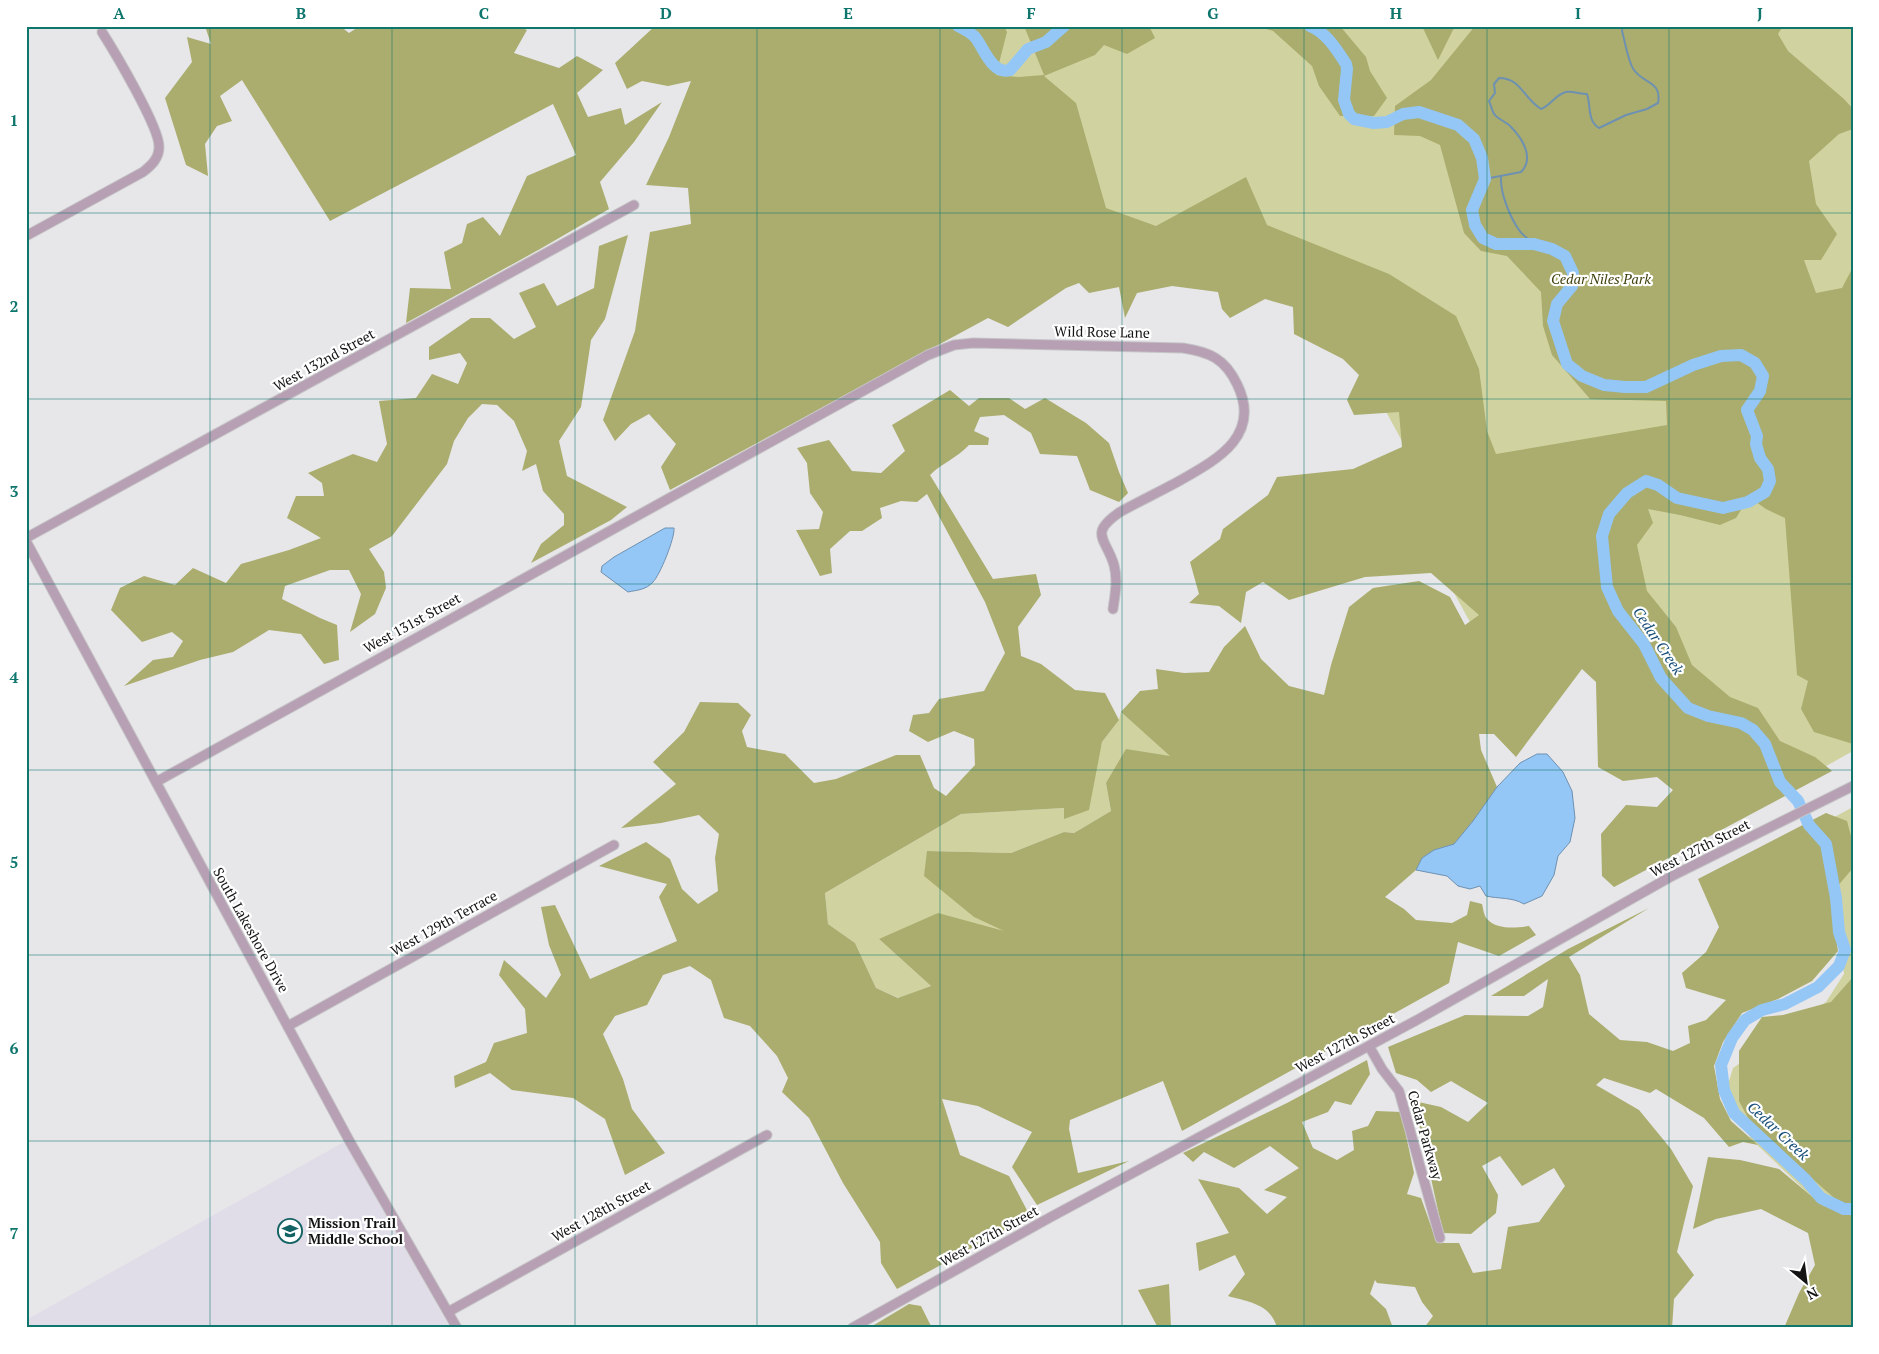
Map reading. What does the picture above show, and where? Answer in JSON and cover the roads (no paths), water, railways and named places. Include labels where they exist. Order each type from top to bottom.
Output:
[{"type":"street","points":[[26,236],[143,172],[156,160],[160,144],[154,127],[102,32]]},
{"type":"street","name":"West 132nd Street","points":[[26,540],[634,205]]},
{"type":"street","name":"Wild Rose Lane","points":[[683,490],[928,355],[954,345],[973,343],[1183,348],[1204,352],[1226,366],[1237,383],[1243,405],[1241,428],[1233,444],[1215,460],[1120,512],[1108,520],[1103,527],[1102,540],[1111,556],[1116,575],[1113,609]]},
{"type":"street","name":"West 131st Street","points":[[156,782],[683,490]]},
{"type":"street","name":"South Lakeshore Drive","points":[[26,540],[350,1142],[457,1328]]},
{"type":"street","name":"West 127th Street","points":[[852,1328],[1049,1218],[1369,1046],[1664,881],[1853,786]]},
{"type":"street","name":"West 129th Terrace","points":[[288,1026],[614,845]]},
{"type":"street","name":"Cedar Parkway","points":[[1369,1046],[1382,1069],[1399,1091],[1440,1238]]},
{"type":"street","name":"West 128th Street","points":[[448,1312],[767,1135]]},
{"type":"water","points":[[665,528],[674,528],[672,540],[656,578],[647,587],[628,592],[601,572],[602,566],[614,557]]},
{"type":"water","points":[[1537,754],[1547,754],[1563,772],[1572,791],[1575,818],[1570,842],[1558,856],[1554,875],[1542,896],[1524,904],[1510,899],[1486,896],[1480,886],[1470,889],[1458,886],[1447,876],[1416,870],[1422,858],[1434,850],[1454,844],[1497,787],[1520,763]]},
{"type":"waterway","name":"Cedar Creek","points":[[958,26],[975,37],[993,65],[1004,70],[1010,70],[1028,49],[1046,42],[1064,26]]},
{"type":"waterway","name":"Cedar Creek","points":[[1310,26],[1326,37],[1346,64],[1344,100],[1349,114],[1354,119],[1374,123],[1387,122],[1403,114],[1419,112],[1458,125],[1474,139],[1482,158],[1485,179],[1472,210],[1475,225],[1483,238],[1496,244],[1534,244],[1552,249],[1565,256],[1573,273],[1572,286],[1557,304],[1553,321],[1567,364],[1582,376],[1604,385],[1646,387],[1693,365],[1721,356],[1741,355],[1755,363],[1763,376],[1760,391],[1747,410],[1757,436],[1756,444],[1760,458],[1768,469],[1770,481],[1765,492],[1748,502],[1723,508],[1677,498],[1658,485],[1646,481],[1627,493],[1609,514],[1602,536],[1607,587],[1618,611],[1644,644],[1661,678],[1688,708],[1708,716],[1741,723],[1753,730],[1765,744],[1780,782],[1798,801],[1809,825],[1826,844],[1836,898],[1839,932],[1845,950],[1839,966],[1818,987],[1785,1004],[1762,1010],[1745,1020],[1732,1038],[1721,1065],[1724,1090],[1734,1113],[1806,1180],[1821,1198],[1844,1209],[1853,1209]]},
{"type":"waterway","points":[[1485,179],[1521,172],[1527,161],[1523,142],[1509,125],[1495,115],[1489,101],[1495,93],[1494,84],[1499,78],[1512,81],[1541,109],[1562,93],[1587,94],[1591,117],[1599,128],[1658,103],[1659,96],[1655,87],[1638,75],[1632,66],[1622,31],[1623,26]]},
{"type":"waterway","points":[[1501,177],[1506,205],[1512,218],[1521,232],[1534,244]]},
{"type":"place","name":"Mission Trail Middle School","points":[[290,1231]]},
{"type":"park label","name":"Cedar Niles Park","points":[[1601,279]]}]
